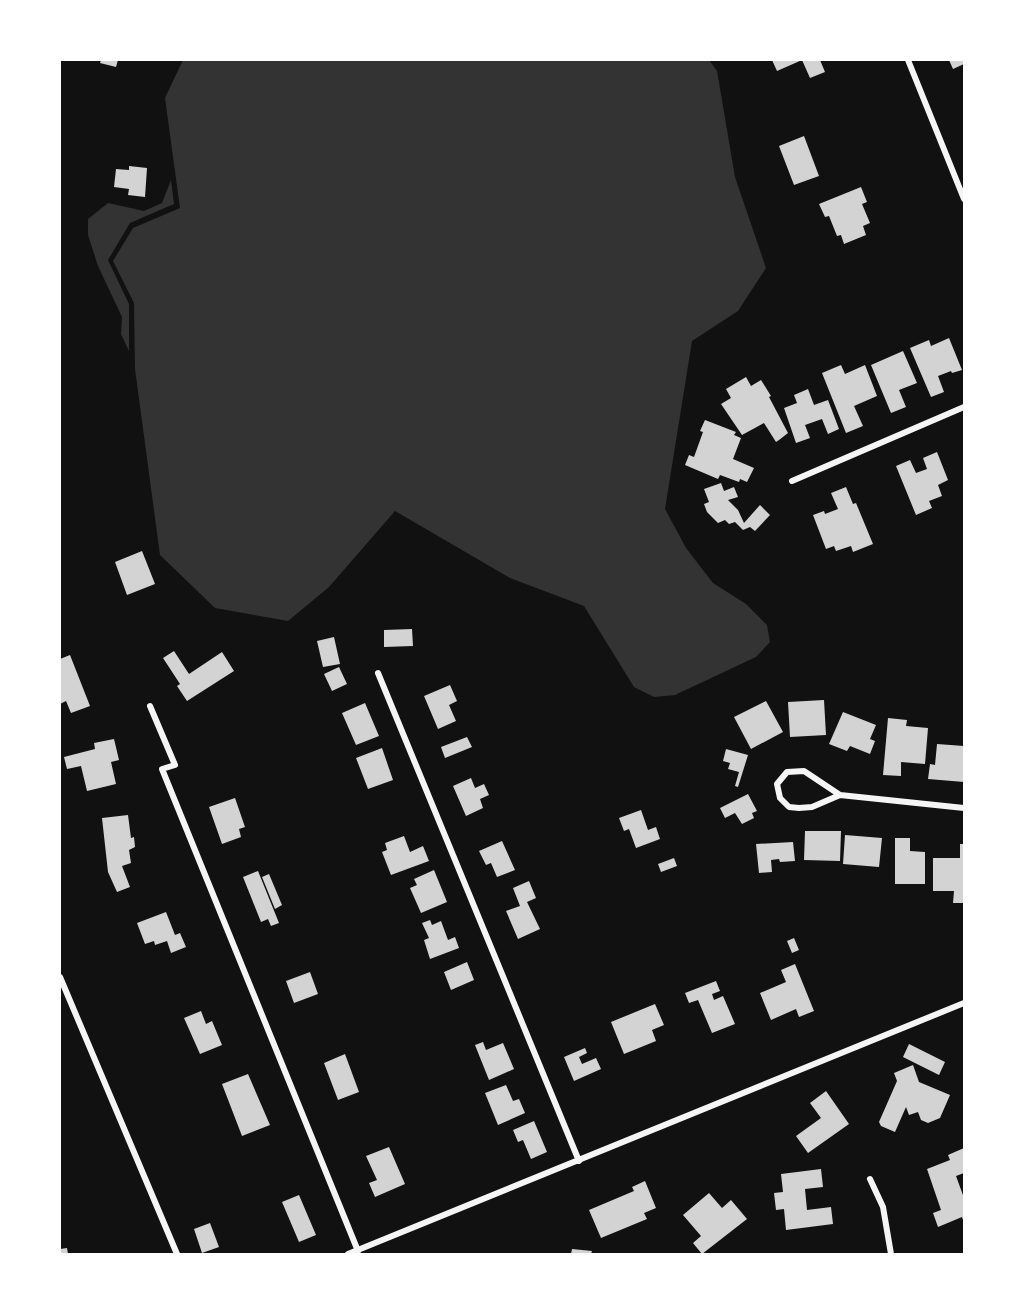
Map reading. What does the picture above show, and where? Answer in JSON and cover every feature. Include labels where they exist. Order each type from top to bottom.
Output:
[{"type":"street","points":[[908,60],[964,199]]},
{"type":"street","points":[[792,481],[964,407]]},
{"type":"street","points":[[379,673],[579,1161]]},
{"type":"street","points":[[150,706],[175,765],[162,769],[358,1251]]},
{"type":"street","points":[[840,795],[812,807],[789,807],[780,798],[777,784],[787,772],[804,771],[840,795],[964,808]]},
{"type":"street","points":[[60,976],[177,1255]]},
{"type":"street","points":[[348,1255],[964,1003]]},
{"type":"street","points":[[870,1179],[883,1207],[891,1255]]},
{"type":"shaded area","points":[[183,60],[709,60],[717,71],[735,177],[766,268],[738,311],[692,341],[665,509],[686,548],[713,583],[746,604],[767,625],[770,642],[756,657],[675,695],[654,697],[634,687],[584,606],[510,578],[395,511],[329,587],[288,621],[215,608],[160,555],[135,369],[134,303],[113,261],[133,228],[180,208],[165,98]]},
{"type":"shaded area","points":[[171,180],[174,204],[130,223],[108,260],[129,304],[129,351],[121,334],[122,317],[98,266],[88,235],[88,219],[108,203],[144,211],[162,203]]},
{"type":"building","points":[[101,60],[118,60],[116,67],[100,63]]},
{"type":"building","points":[[772,60],[802,60],[777,71]]},
{"type":"building","points":[[802,60],[820,60],[825,72],[810,78]]},
{"type":"building","points":[[949,60],[964,60],[964,64],[953,69]]},
{"type":"building","points":[[804,136],[819,176],[794,185],[779,146]]},
{"type":"building","points":[[129,166],[147,168],[145,197],[128,195],[129,189],[114,187],[116,169],[129,170]]},
{"type":"building","points":[[861,187],[867,202],[862,204],[870,223],[863,226],[866,235],[844,244],[841,235],[837,236],[829,216],[825,217],[819,204]]},
{"type":"building","points":[[949,338],[962,370],[938,376],[944,392],[931,397],[910,348],[929,340],[931,346]]},
{"type":"building","points":[[903,351],[917,383],[899,390],[906,407],[891,413],[871,365]]},
{"type":"building","points":[[841,365],[845,374],[865,365],[877,396],[854,406],[863,426],[846,433],[822,373]]},
{"type":"building","points":[[746,377],[751,386],[761,380],[771,396],[769,397],[788,433],[776,442],[764,423],[742,435],[721,404],[731,398],[726,389]]},
{"type":"building","points":[[808,389],[814,405],[828,400],[839,429],[828,434],[822,419],[805,425],[810,438],[796,443],[784,408],[797,403],[794,395]]},
{"type":"building","points":[[705,420],[736,432],[734,435],[741,438],[733,459],[754,468],[747,482],[720,475],[718,479],[685,465],[689,455],[694,457]]},
{"type":"building","points":[[937,452],[948,480],[938,485],[942,496],[929,501],[932,508],[916,515],[896,466],[910,460],[916,473],[927,469],[923,458]]},
{"type":"building","points":[[721,483],[724,491],[734,487],[738,497],[728,500],[738,510],[744,523],[760,505],[770,515],[755,531],[750,527],[743,530],[735,522],[729,524],[725,520],[718,523],[707,512],[704,504],[709,502],[704,489]]},
{"type":"building","points":[[846,487],[853,504],[856,503],[873,544],[853,552],[851,546],[836,551],[834,546],[826,549],[813,515],[838,509],[831,493]]},
{"type":"building","points":[[142,551],[155,584],[127,595],[115,562]]},
{"type":"building","points":[[412,629],[413,646],[384,647],[384,630]]},
{"type":"building","points":[[334,637],[340,664],[323,667],[317,641]]},
{"type":"building","points":[[174,651],[189,674],[222,652],[234,671],[187,701],[177,686],[180,684],[163,658]]},
{"type":"building","points":[[70,655],[90,706],[71,713],[66,701],[60,704],[60,659]]},
{"type":"building","points":[[339,667],[347,684],[332,691],[324,674]]},
{"type":"building","points":[[450,685],[457,701],[449,705],[456,721],[438,729],[424,696]]},
{"type":"building","points":[[824,700],[826,735],[790,737],[788,702]]},
{"type":"building","points":[[766,701],[783,732],[751,749],[734,717]]},
{"type":"building","points":[[365,703],[379,736],[356,745],[342,713]]},
{"type":"building","points":[[843,712],[876,725],[870,739],[875,741],[870,754],[850,746],[847,751],[829,744]]},
{"type":"building","points":[[888,718],[907,720],[906,726],[928,728],[925,764],[901,762],[901,776],[883,775]]},
{"type":"building","points":[[467,737],[472,747],[445,758],[441,747]]},
{"type":"building","points":[[114,739],[119,760],[111,762],[116,784],[87,791],[81,766],[67,769],[64,757],[95,749],[94,743]]},
{"type":"building","points":[[937,744],[964,746],[964,782],[928,779],[930,764],[935,765]]},
{"type":"building","points":[[382,748],[393,780],[368,789],[356,758]]},
{"type":"building","points":[[726,749],[748,755],[738,787],[735,786],[739,772],[728,769],[730,763],[723,761]]},
{"type":"building","points":[[471,778],[475,788],[484,784],[489,795],[480,799],[483,808],[466,816],[453,786]]},
{"type":"building","points":[[748,794],[757,811],[752,813],[754,818],[742,824],[735,813],[725,818],[720,808]]},
{"type":"building","points":[[235,798],[245,827],[239,829],[241,837],[222,844],[209,807]]},
{"type":"building","points":[[641,810],[648,830],[656,827],[660,839],[636,848],[629,829],[624,831],[619,818]]},
{"type":"building","points":[[128,815],[135,847],[129,850],[131,863],[122,866],[130,887],[117,892],[108,872],[102,818]]},
{"type":"building","points":[[805,831],[841,831],[840,861],[804,860]]},
{"type":"building","points":[[845,835],[882,838],[879,867],[843,864]]},
{"type":"building","points":[[404,836],[410,852],[423,846],[429,861],[391,875],[382,852],[387,850],[385,843]]},
{"type":"building","points":[[895,838],[910,838],[910,851],[925,852],[925,884],[895,884]]},
{"type":"building","points":[[502,841],[515,870],[497,877],[491,863],[486,865],[479,851]]},
{"type":"building","points":[[793,842],[795,861],[771,860],[772,872],[759,873],[756,844]]},
{"type":"building","points":[[960,844],[964,844],[964,903],[953,903],[954,891],[933,891],[933,858],[960,858]]},
{"type":"building","points":[[674,858],[677,866],[661,872],[658,864]]},
{"type":"building","points":[[434,870],[447,902],[421,913],[410,888],[417,885],[414,879]]},
{"type":"building","points":[[258,871],[279,923],[271,926],[268,919],[261,922],[243,877]]},
{"type":"building","points":[[269,874],[282,905],[275,909],[262,877]]},
{"type":"building","points":[[529,881],[536,898],[527,902],[540,929],[518,939],[506,911],[520,906],[513,888]]},
{"type":"building","points":[[166,912],[175,935],[180,933],[186,947],[171,953],[167,941],[155,945],[154,941],[145,944],[137,923]]},
{"type":"building","points":[[430,920],[432,925],[441,921],[448,940],[455,937],[459,948],[430,959],[424,940],[429,938],[422,923]]},
{"type":"building","points":[[794,938],[799,950],[792,953],[787,941]]},
{"type":"building","points":[[467,962],[474,980],[451,990],[444,972]]},
{"type":"building","points":[[795,964],[814,1011],[799,1017],[796,1009],[771,1020],[760,993],[786,982],[781,970]]},
{"type":"building","points":[[310,972],[318,994],[294,1003],[286,981]]},
{"type":"building","points":[[716,981],[720,991],[712,994],[714,1000],[723,996],[735,1024],[712,1033],[698,1000],[689,1003],[685,993]]},
{"type":"building","points":[[655,1004],[664,1025],[652,1030],[656,1041],[624,1054],[611,1022]]},
{"type":"building","points":[[201,1011],[206,1024],[212,1021],[222,1045],[200,1054],[184,1018]]},
{"type":"building","points":[[483,1042],[486,1050],[503,1043],[514,1069],[489,1080],[475,1045]]},
{"type":"building","points":[[909,1044],[945,1062],[939,1075],[903,1057]]},
{"type":"building","points":[[585,1048],[587,1053],[579,1057],[582,1064],[596,1058],[601,1069],[574,1081],[564,1057]]},
{"type":"building","points":[[345,1054],[359,1092],[338,1100],[324,1063]]},
{"type":"building","points":[[913,1065],[919,1082],[950,1095],[940,1118],[928,1123],[921,1120],[918,1112],[909,1115],[906,1107],[895,1132],[881,1126],[879,1122],[897,1081],[894,1073]]},
{"type":"building","points":[[248,1074],[270,1125],[242,1136],[222,1084]]},
{"type":"building","points":[[506,1085],[513,1101],[519,1099],[525,1113],[498,1125],[485,1093]]},
{"type":"building","points":[[826,1091],[849,1124],[808,1153],[796,1136],[821,1118],[810,1103]]},
{"type":"building","points":[[534,1121],[547,1152],[531,1159],[523,1140],[518,1142],[513,1130]]},
{"type":"building","points":[[389,1147],[405,1184],[375,1197],[369,1183],[377,1180],[366,1156]]},
{"type":"building","points":[[964,1148],[964,1173],[956,1176],[964,1198],[964,1223],[962,1217],[938,1227],[933,1213],[941,1210],[927,1169],[950,1160],[948,1155]]},
{"type":"building","points":[[821,1169],[823,1187],[805,1189],[807,1210],[831,1207],[833,1224],[786,1230],[784,1209],[776,1210],[774,1193],[783,1192],[781,1174]]},
{"type":"building","points":[[645,1181],[656,1208],[644,1213],[647,1219],[601,1238],[589,1210],[634,1191],[632,1187]]},
{"type":"building","points":[[709,1193],[722,1208],[731,1200],[747,1219],[702,1254],[693,1243],[701,1236],[683,1215]]},
{"type":"building","points":[[299,1195],[316,1235],[299,1242],[282,1202]]},
{"type":"building","points":[[210,1223],[219,1247],[202,1253],[194,1229]]},
{"type":"building","points":[[67,1248],[68,1254],[60,1254],[60,1249]]},
{"type":"building","points":[[572,1249],[592,1251],[591,1254],[571,1254]]}]
